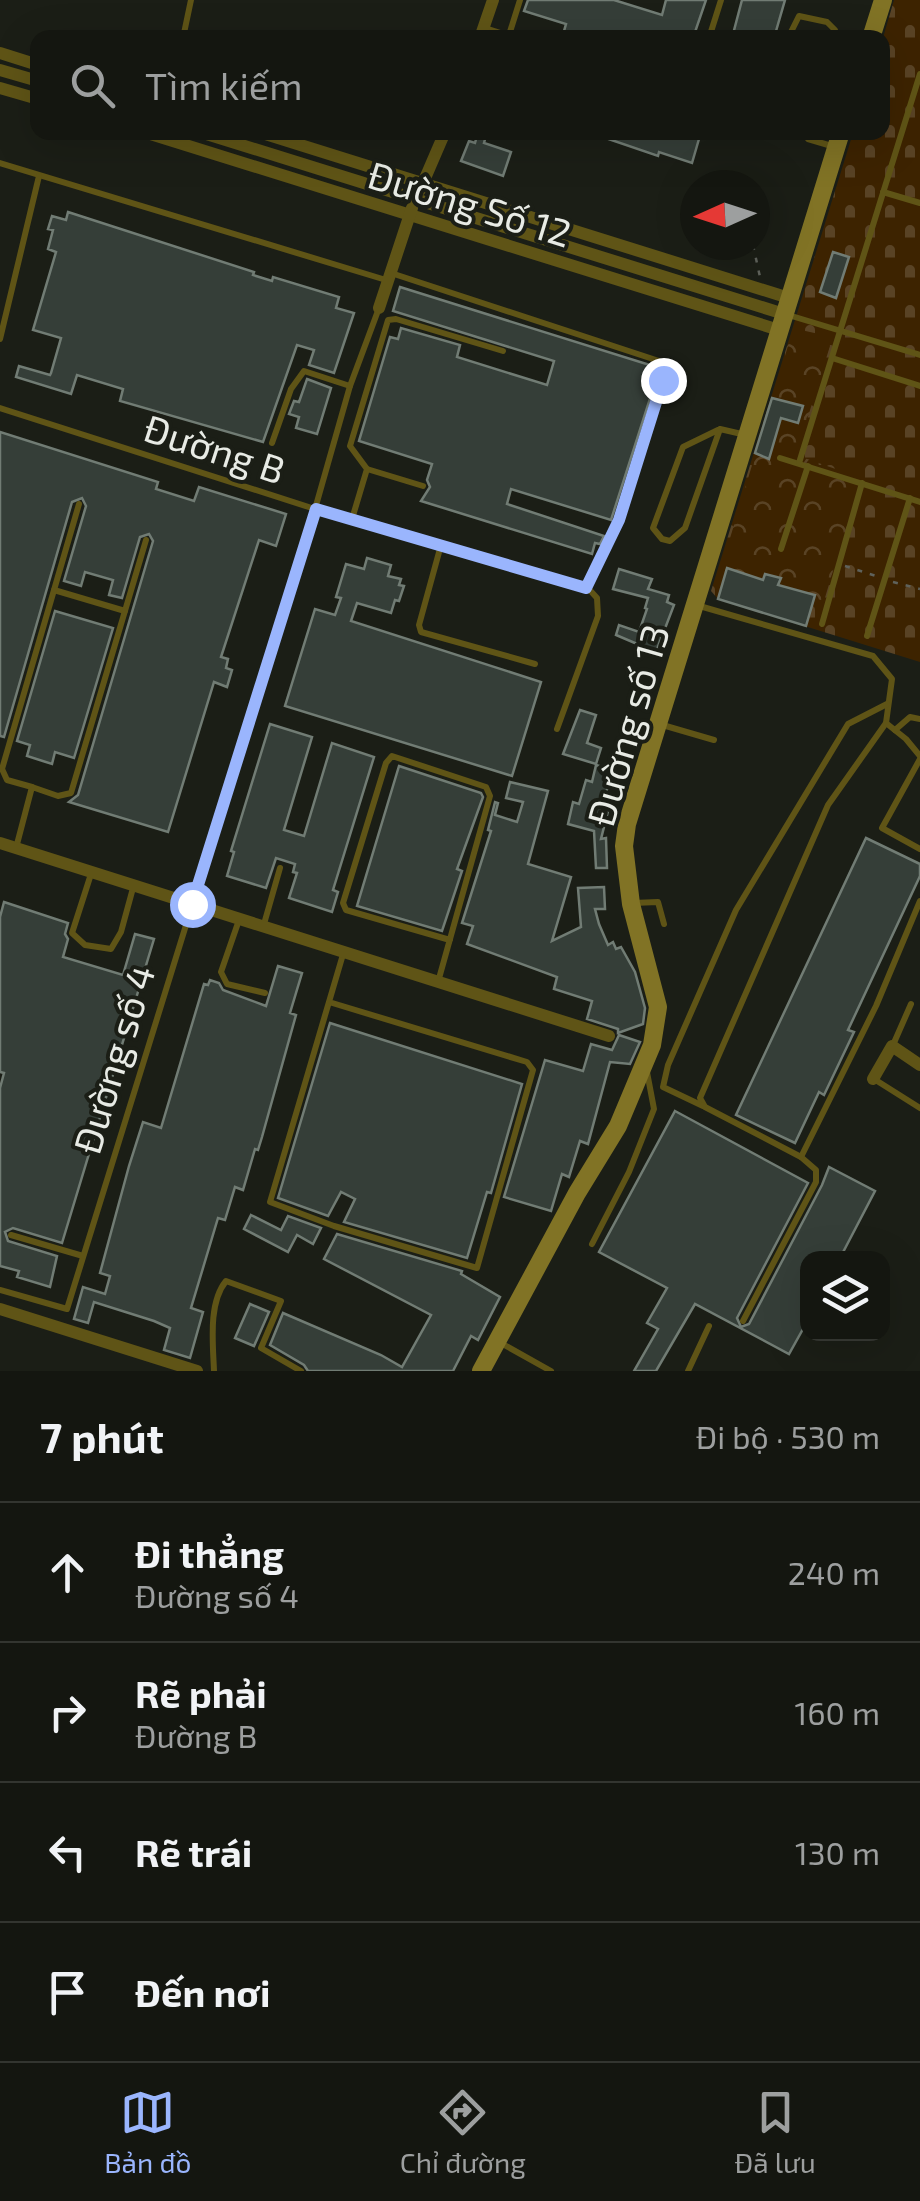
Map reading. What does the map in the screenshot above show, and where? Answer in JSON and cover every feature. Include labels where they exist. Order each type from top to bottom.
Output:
[{"type":"street","points":[[483,30],[493,0]]},
{"type":"street","points":[[874,30],[883,0]]},
{"type":"street","points":[[0,53],[30,62]]},
{"type":"street","points":[[0,70],[30,79]]},
{"type":"street","points":[[0,88],[30,97]]},
{"type":"street","name":"Đường Số 12","points":[[170,140],[410,215],[784,314]]},
{"type":"street","name":"Đường Số 12","points":[[226,140],[784,314]]},
{"type":"street","name":"Đường Số 12","points":[[284,140],[424,184],[784,314]]},
{"type":"street","points":[[416,198],[442,140]]},
{"type":"street","name":"Đường số 13","points":[[482,1371],[576,1193],[618,1126],[646,1066],[658,1006],[631,904],[624,846],[627,824],[838,140]]},
{"type":"street","name":"Đường số 4","points":[[379,308],[416,198]]},
{"type":"street","points":[[0,843],[610,1036]]},
{"type":"street","points":[[873,1079],[892,1046],[920,1065]]},
{"type":"street","points":[[0,1309],[198,1371]]},
{"type":"lane","points":[[185,30],[192,0]]},
{"type":"lane","points":[[513,30],[520,0]]},
{"type":"lane","points":[[712,30],[721,0]]},
{"type":"lane","points":[[792,30],[798,16],[828,22],[835,30]]},
{"type":"lane","points":[[781,549],[832,358],[920,74]]},
{"type":"lane","points":[[0,163],[659,361],[663,380],[619,520],[586,588],[597,598],[598,616],[557,729]]},
{"type":"lane","points":[[0,339],[40,176]]},
{"type":"lane","points":[[884,192],[920,203]]},
{"type":"lane","name":"Đường số 4","points":[[0,1290],[67,1309],[316,509],[350,386],[379,308]]},
{"type":"lane","points":[[784,314],[920,355]]},
{"type":"lane","points":[[423,486],[368,469],[350,446],[388,320],[396,319],[503,351]]},
{"type":"lane","points":[[832,358],[920,386]]},
{"type":"lane","points":[[272,443],[292,390],[304,371],[350,386]]},
{"type":"lane","name":"Đường B","points":[[0,408],[316,509],[586,588]]},
{"type":"lane","points":[[720,429],[685,528],[670,541],[662,539],[653,528],[682,447],[720,429],[746,436]]},
{"type":"lane","points":[[780,458],[917,498],[866,636]]},
{"type":"lane","points":[[352,519],[368,469]]},
{"type":"lane","points":[[822,624],[862,484]]},
{"type":"lane","points":[[79,504],[2,769],[7,780],[58,796],[72,792],[146,540]]},
{"type":"lane","points":[[441,545],[419,625],[421,632],[536,664]]},
{"type":"lane","points":[[54,590],[125,612]]},
{"type":"lane","points":[[695,605],[873,656],[892,678],[886,723],[828,804],[700,1098],[706,1107]]},
{"type":"lane","points":[[743,1321],[816,1182],[816,1170],[800,1157],[663,1087],[668,1066],[736,910],[848,724],[888,704]]},
{"type":"lane","points":[[894,730],[910,718],[920,719]]},
{"type":"lane","points":[[886,723],[920,757],[882,828],[920,849]]},
{"type":"lane","points":[[658,724],[714,740]]},
{"type":"lane","points":[[438,982],[450,940],[490,796],[486,787],[392,756],[386,763],[344,903],[346,910],[450,940]]},
{"type":"lane","points":[[16,848],[32,787]]},
{"type":"lane","points":[[264,926],[280,868]]},
{"type":"lane","points":[[92,872],[72,933],[84,945],[111,950],[121,932],[134,886]]},
{"type":"lane","points":[[800,1157],[876,1006],[920,901]]},
{"type":"lane","points":[[631,904],[658,902],[664,924]]},
{"type":"lane","points":[[240,919],[221,972],[227,984],[265,993]]},
{"type":"lane","points":[[329,1002],[527,1062],[533,1070],[477,1268],[334,1226],[270,1202],[329,1002],[345,950]]},
{"type":"lane","points":[[892,1046],[911,1004]]},
{"type":"lane","points":[[592,1244],[629,1172],[654,1108],[646,1066]]},
{"type":"lane","points":[[873,1079],[920,1108]]},
{"type":"lane","points":[[10,1235],[83,1256]]},
{"type":"lane","points":[[214,1371],[212,1334],[218,1290],[226,1281],[281,1301],[261,1348],[301,1371]]},
{"type":"lane","points":[[688,1371],[709,1326]]},
{"type":"lane","points":[[498,1341],[550,1371]]},
{"type":"green space","points":[[894,0],[920,0],[920,662],[718,599],[711,591],[851,140],[890,140],[890,30],[885,30]]},
{"type":"green space","points":[[801,330],[828,336],[830,346],[796,455],[861,478],[824,601],[721,568],[791,336]]},
{"type":"building","points":[[528,0],[614,0],[662,15],[666,0],[706,0],[696,30],[564,30],[566,24],[524,11]]},
{"type":"building","points":[[742,0],[785,0],[776,30],[734,30]]},
{"type":"building","points":[[485,140],[484,143],[511,152],[503,176],[461,161],[469,141]]},
{"type":"building","points":[[611,140],[699,140],[692,163],[659,152],[658,156]]},
{"type":"building","points":[[68,212],[272,281],[273,277],[339,297],[336,308],[354,313],[334,373],[309,365],[314,350],[297,345],[263,442],[120,401],[123,389],[77,375],[71,394],[16,377],[19,366],[51,373],[61,338],[33,330],[56,252],[48,249],[53,230],[48,229],[52,216],[66,220]]},
{"type":"building","points":[[833,252],[849,257],[836,298],[820,292]]},
{"type":"building","points":[[400,287],[653,366],[656,380],[611,520],[511,489],[507,504],[604,536],[600,544],[595,543],[592,554],[421,501],[430,487],[427,480],[432,464],[359,441],[390,337],[398,339],[401,328],[460,345],[457,357],[547,385],[554,361],[393,311]]},
{"type":"building","points":[[307,379],[331,388],[317,434],[296,428],[299,417],[289,414],[294,401],[299,402]]},
{"type":"building","points":[[772,398],[803,406],[798,423],[781,418],[769,459],[755,453]]},
{"type":"building","points":[[0,432],[158,482],[156,489],[194,501],[199,487],[286,514],[276,546],[259,540],[221,657],[228,659],[226,668],[232,670],[227,687],[214,682],[168,832],[69,802],[78,795],[153,541],[149,534],[140,537],[122,598],[109,595],[113,580],[85,572],[81,586],[64,581],[86,506],[82,498],[72,502],[4,737],[0,736]]},
{"type":"building","points":[[367,558],[391,565],[388,576],[401,579],[399,585],[404,586],[391,613],[357,603],[351,621],[541,682],[512,776],[285,706],[315,609],[335,615],[346,564],[364,569]]},
{"type":"building","points":[[727,568],[763,580],[765,574],[781,578],[778,585],[815,595],[806,626],[718,599]]},
{"type":"building","points":[[619,569],[652,579],[648,589],[669,595],[667,602],[674,605],[656,652],[616,635],[619,625],[639,632],[648,598],[613,589]]},
{"type":"building","points":[[55,611],[113,628],[74,758],[55,752],[52,764],[27,756],[30,745],[17,741]]},
{"type":"building","points":[[580,710],[596,715],[587,743],[601,748],[596,764],[563,754]]},
{"type":"building","points":[[270,724],[312,737],[284,830],[304,836],[332,743],[374,757],[333,890],[338,892],[332,912],[289,898],[297,873],[293,872],[295,864],[276,858],[266,888],[227,876]]},
{"type":"building","points":[[596,765],[613,770],[601,809],[608,811],[601,839],[606,838],[607,868],[596,868],[594,831],[568,824],[573,802],[579,804],[586,780],[592,782]]},
{"type":"building","points":[[399,766],[481,793],[483,797],[457,869],[462,871],[442,931],[357,906]]},
{"type":"building","points":[[510,782],[548,791],[528,864],[571,877],[552,941],[581,927],[578,888],[604,887],[605,909],[595,909],[599,924],[608,945],[613,942],[616,949],[621,947],[635,972],[645,1008],[643,1024],[618,1033],[618,1029],[587,1019],[592,1001],[554,989],[557,977],[467,944],[473,926],[462,923],[491,831],[488,830],[495,802],[495,815],[517,822],[523,802],[506,798]]},
{"type":"building","points":[[866,838],[920,864],[920,876],[848,1030],[854,1032],[824,1095],[819,1092],[795,1143],[736,1115]]},
{"type":"building","points":[[4,902],[68,923],[63,957],[123,975],[135,934],[154,939],[62,1243],[13,1228],[5,1232],[8,1241],[57,1256],[50,1287],[17,1277],[19,1271],[0,1266],[0,1088],[4,1073],[0,1072],[0,917]]},
{"type":"building","points":[[278,966],[302,973],[290,1013],[296,1015],[243,1190],[235,1187],[225,1220],[218,1218],[191,1308],[203,1312],[190,1358],[164,1350],[170,1328],[154,1321],[94,1302],[88,1323],[74,1319],[83,1287],[105,1294],[110,1276],[100,1273],[143,1122],[161,1128],[204,984],[208,985],[210,980],[219,983],[223,990],[266,1006]]},
{"type":"building","points":[[330,1023],[522,1084],[491,1193],[487,1192],[467,1258],[344,1222],[355,1199],[341,1192],[328,1216],[278,1198]]},
{"type":"building","points":[[619,1035],[640,1042],[630,1064],[610,1062],[588,1144],[580,1141],[569,1177],[562,1174],[551,1211],[504,1197],[545,1060],[583,1071],[591,1044],[612,1050]]},
{"type":"building","points":[[675,1111],[808,1183],[737,1318],[741,1327],[749,1324],[829,1167],[875,1191],[844,1251],[800,1251],[800,1334],[789,1354],[695,1304],[656,1371],[634,1371],[658,1329],[647,1323],[667,1288],[599,1252]]},
{"type":"building","points":[[251,1215],[281,1230],[288,1216],[321,1228],[313,1244],[297,1235],[288,1252],[244,1229]]},
{"type":"building","points":[[337,1234],[462,1271],[461,1274],[500,1297],[478,1340],[471,1336],[453,1371],[308,1371],[270,1345],[283,1313],[402,1367],[431,1315],[324,1259]]},
{"type":"building","points":[[250,1304],[269,1312],[254,1346],[235,1338]]},
{"type":"route","points":[[192,904],[316,509],[586,588],[619,520],[663,380]]}]
